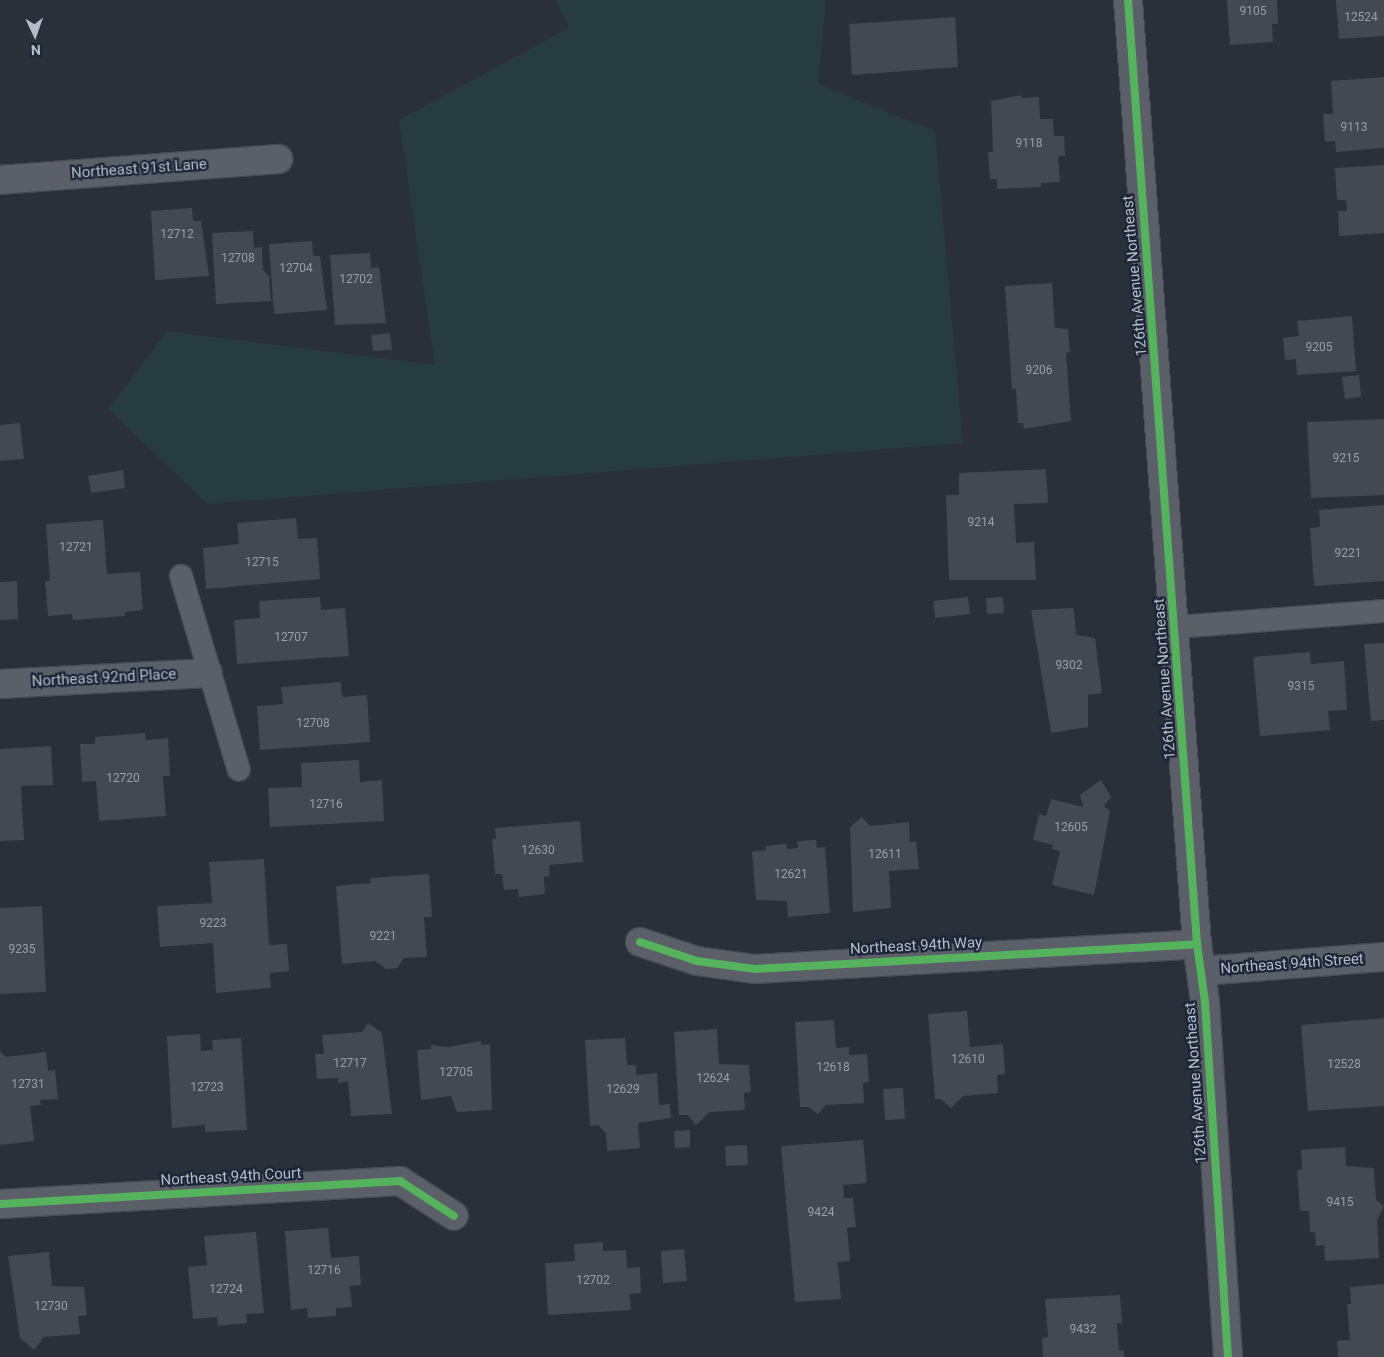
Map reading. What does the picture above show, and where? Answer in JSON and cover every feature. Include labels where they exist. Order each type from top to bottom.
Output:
[{"type":"street","name":"126th Avenue Northeast","points":[[1128,0],[1176,627],[1197,944],[1201,971],[1228,1357]]},
{"type":"street","name":"Northeast 91st Lane","points":[[0,180],[278,159]]},
{"type":"street","name":"Northeast 92nd Place","points":[[0,684],[208,673]]},
{"type":"street","name":"Northeast 94th Way","points":[[640,942],[697,960],[755,969],[1197,944]]},
{"type":"street","name":"Northeast 94th Street","points":[[1201,971],[1384,957]]},
{"type":"street","name":"Northeast 94th Court","points":[[0,1204],[400,1181],[454,1216]]},
{"type":"lane","points":[[181,576],[208,673],[239,770]]},
{"type":"lane","points":[[1176,627],[1384,611]]},
{"type":"green space","points":[[556,0],[826,0],[818,84],[935,131],[963,443],[207,504],[109,409],[167,331],[435,365],[399,120],[569,28]]},
{"type":"building","points":[[1227,0],[1277,0],[1278,24],[1272,24],[1273,42],[1230,45]]},
{"type":"building","points":[[1336,0],[1384,0],[1384,36],[1339,39]]},
{"type":"building","points":[[955,17],[958,67],[852,75],[849,24]]},
{"type":"building","points":[[1384,77],[1384,148],[1336,152],[1335,141],[1325,142],[1323,114],[1333,114],[1331,81]]},
{"type":"building","points":[[1022,95],[1022,98],[1039,97],[1040,119],[1053,119],[1054,136],[1064,136],[1065,156],[1058,156],[1060,182],[1041,183],[1041,187],[997,189],[997,179],[990,179],[988,152],[993,152],[991,101]]},
{"type":"building","points":[[1384,165],[1384,233],[1339,236],[1338,211],[1347,211],[1346,200],[1337,200],[1335,168]]},
{"type":"building","points":[[192,208],[193,221],[201,221],[209,276],[155,280],[151,211]]},
{"type":"building","points":[[253,231],[254,248],[262,247],[263,270],[269,276],[271,301],[216,304],[212,233]]},
{"type":"building","points":[[312,241],[313,256],[320,256],[327,310],[274,314],[269,244]]},
{"type":"building","points":[[370,253],[371,268],[379,267],[386,323],[335,325],[330,255]]},
{"type":"building","points":[[1052,283],[1055,328],[1068,329],[1070,352],[1066,353],[1071,421],[1024,429],[1023,423],[1018,423],[1016,389],[1012,389],[1005,286]]},
{"type":"building","points":[[1352,316],[1356,371],[1297,375],[1296,359],[1285,360],[1283,338],[1299,336],[1297,321]]},
{"type":"building","points":[[390,333],[392,350],[373,351],[371,335]]},
{"type":"building","points":[[1359,375],[1361,397],[1345,399],[1342,377]]},
{"type":"building","points":[[1384,419],[1384,495],[1311,498],[1307,422]]},
{"type":"building","points":[[20,423],[24,459],[0,461],[0,425]]},
{"type":"building","points":[[1046,469],[1048,503],[1014,504],[1016,543],[1034,542],[1036,580],[949,580],[946,495],[959,495],[959,473]]},
{"type":"building","points":[[123,470],[125,488],[91,493],[88,476]]},
{"type":"building","points":[[1384,505],[1384,581],[1314,586],[1310,528],[1320,527],[1319,510]]},
{"type":"building","points":[[296,518],[298,539],[317,538],[320,579],[206,589],[203,548],[239,544],[237,523]]},
{"type":"building","points":[[103,520],[107,574],[140,572],[143,610],[125,612],[125,616],[73,620],[72,614],[48,616],[45,581],[50,581],[46,524]]},
{"type":"building","points":[[17,581],[18,619],[0,620],[0,582]]},
{"type":"building","points":[[320,597],[321,610],[345,608],[349,656],[237,664],[234,620],[260,618],[259,601]]},
{"type":"building","points":[[968,597],[970,614],[935,618],[933,601]]},
{"type":"building","points":[[1003,597],[1004,613],[987,614],[986,598]]},
{"type":"building","points":[[1074,608],[1076,635],[1095,638],[1102,693],[1088,695],[1088,727],[1051,733],[1031,610]]},
{"type":"building","points":[[1384,643],[1384,720],[1371,721],[1364,644]]},
{"type":"building","points":[[1310,652],[1311,664],[1344,661],[1347,710],[1328,711],[1330,730],[1260,736],[1253,657]]},
{"type":"building","points":[[341,682],[342,697],[367,695],[370,742],[260,750],[257,706],[283,704],[281,687]]},
{"type":"building","points":[[145,733],[146,740],[168,738],[170,776],[163,776],[166,816],[99,821],[96,781],[82,782],[80,744],[95,744],[95,737]]},
{"type":"building","points":[[51,746],[53,785],[21,786],[24,840],[0,841],[0,749]]},
{"type":"building","points":[[359,760],[360,782],[382,780],[384,821],[270,827],[268,788],[302,787],[301,763]]},
{"type":"building","points":[[1101,780],[1111,797],[1104,806],[1110,811],[1094,895],[1052,885],[1060,851],[1052,849],[1053,845],[1033,840],[1039,814],[1046,816],[1051,799],[1083,807],[1080,795]]},
{"type":"building","points":[[862,817],[870,826],[909,822],[910,842],[916,841],[919,869],[889,871],[891,908],[853,912],[850,827]]},
{"type":"building","points":[[580,821],[583,862],[549,865],[550,876],[544,877],[545,894],[519,897],[518,889],[504,890],[502,874],[495,874],[492,839],[496,839],[495,828]]},
{"type":"building","points":[[816,840],[817,848],[825,847],[830,913],[788,917],[787,901],[756,900],[752,852],[766,850],[766,846],[786,844],[787,849],[798,848],[797,841]]},
{"type":"building","points":[[264,859],[269,945],[287,944],[289,971],[270,973],[271,988],[216,993],[213,943],[160,947],[157,906],[212,903],[209,862]]},
{"type":"building","points":[[429,874],[432,917],[424,917],[427,957],[404,958],[397,968],[386,969],[375,961],[342,964],[336,886],[371,883],[370,878]]},
{"type":"building","points":[[42,906],[46,992],[0,994],[0,908]]},
{"type":"building","points":[[967,1011],[970,1047],[1003,1044],[1005,1074],[997,1075],[998,1093],[963,1096],[951,1108],[941,1099],[935,1099],[928,1014]]},
{"type":"building","points":[[1384,1018],[1384,1106],[1308,1111],[1301,1025]]},
{"type":"building","points":[[834,1020],[836,1048],[849,1047],[849,1055],[867,1054],[869,1082],[863,1083],[864,1103],[826,1105],[818,1114],[809,1107],[800,1107],[795,1022]]},
{"type":"building","points":[[368,1023],[382,1033],[392,1114],[351,1116],[348,1081],[338,1083],[338,1078],[317,1079],[315,1054],[324,1054],[322,1035],[362,1032]]},
{"type":"building","points":[[717,1029],[719,1064],[749,1065],[751,1092],[744,1093],[745,1110],[710,1112],[696,1125],[688,1115],[679,1115],[674,1032]]},
{"type":"building","points":[[200,1034],[201,1051],[213,1050],[212,1040],[241,1038],[247,1130],[205,1132],[205,1125],[172,1128],[167,1036]]},
{"type":"building","points":[[625,1038],[627,1065],[636,1065],[636,1075],[657,1073],[659,1105],[670,1104],[671,1118],[638,1123],[640,1148],[607,1151],[606,1133],[598,1125],[590,1126],[585,1040]]},
{"type":"building","points":[[481,1041],[481,1045],[490,1044],[492,1110],[457,1112],[451,1096],[421,1100],[417,1050],[431,1049],[431,1045],[448,1047]]},
{"type":"building","points":[[0,1051],[6,1057],[46,1052],[48,1071],[55,1070],[58,1099],[40,1100],[41,1105],[30,1106],[34,1141],[0,1145]]},
{"type":"building","points":[[903,1088],[905,1119],[885,1120],[883,1089]]},
{"type":"building","points":[[690,1130],[690,1147],[675,1148],[674,1131]]},
{"type":"building","points":[[863,1140],[867,1183],[843,1185],[844,1198],[853,1198],[856,1227],[847,1228],[850,1261],[838,1262],[841,1299],[795,1302],[781,1146]]},
{"type":"building","points":[[747,1145],[748,1165],[726,1166],[725,1146]]},
{"type":"building","points":[[1345,1147],[1346,1166],[1374,1168],[1376,1200],[1384,1206],[1377,1220],[1379,1258],[1325,1261],[1324,1245],[1316,1246],[1315,1232],[1310,1232],[1309,1211],[1300,1211],[1297,1170],[1302,1169],[1301,1150]]},
{"type":"building","points":[[328,1228],[331,1258],[359,1256],[361,1285],[350,1286],[352,1307],[336,1308],[336,1316],[308,1318],[307,1308],[291,1310],[285,1231]]},
{"type":"building","points":[[256,1232],[264,1313],[246,1314],[247,1323],[218,1326],[217,1317],[193,1319],[188,1267],[207,1265],[204,1236]]},
{"type":"building","points":[[603,1242],[603,1251],[626,1250],[627,1268],[640,1267],[641,1293],[630,1294],[631,1310],[548,1315],[545,1263],[575,1261],[574,1244]]},
{"type":"building","points":[[684,1249],[687,1281],[663,1283],[661,1251]]},
{"type":"building","points":[[49,1252],[52,1286],[84,1287],[87,1315],[78,1316],[80,1334],[44,1337],[34,1350],[20,1338],[8,1256]]},
{"type":"building","points":[[1384,1284],[1384,1357],[1338,1357],[1337,1341],[1350,1340],[1347,1304],[1351,1304],[1350,1287]]},
{"type":"building","points":[[1120,1295],[1122,1323],[1117,1323],[1119,1351],[1124,1351],[1124,1357],[1043,1357],[1042,1338],[1048,1337],[1045,1299]]},
{"type":"cycle path","points":[[1128,0],[1197,944],[1205,1002],[1228,1357]]},
{"type":"cycle path","points":[[640,942],[697,961],[755,969],[1197,944]]},
{"type":"cycle path","points":[[0,1204],[400,1181],[454,1216]]}]
